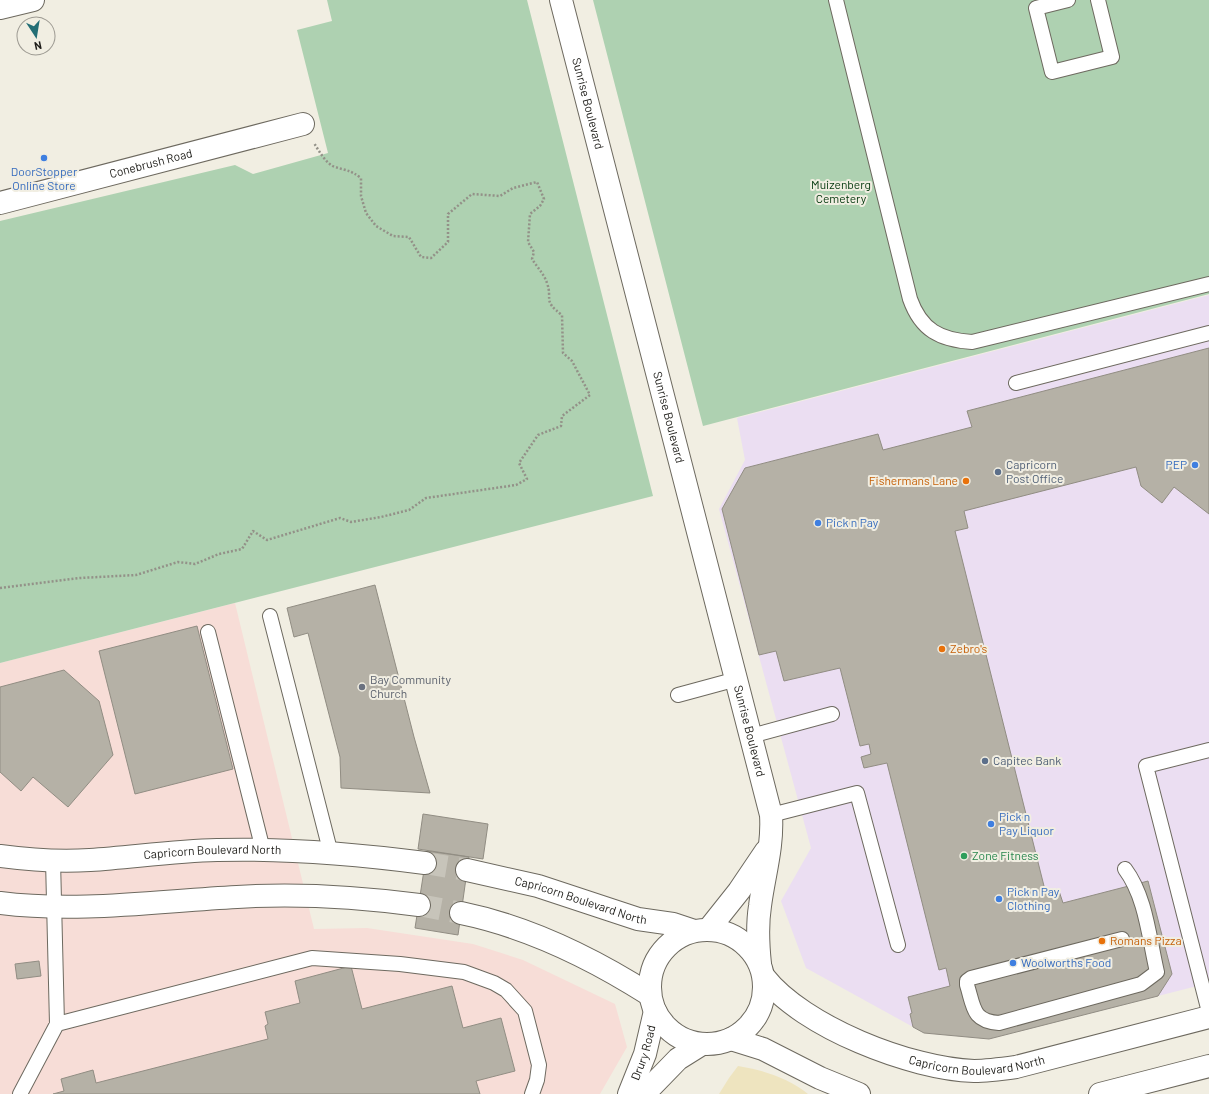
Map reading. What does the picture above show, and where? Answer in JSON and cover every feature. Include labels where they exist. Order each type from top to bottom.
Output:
[{"type":"street","points":[[0,8],[32,0]]},
{"type":"street","name":"Sunrise Boulevard","points":[[561,0],[737,679],[771,825],[770,857],[760,907],[762,970]]},
{"type":"street","name":"Conebrush Road","points":[[0,203],[303,124]]},
{"type":"street","points":[[701,930],[751,875],[766,851],[771,825]]},
{"type":"street","name":"Capricorn Boulevard North","points":[[0,856],[53,860],[89,860],[216,850],[263,850],[369,856],[425,863]]},
{"type":"street","name":"Capricorn Boulevard North","points":[[467,870],[538,886],[638,920],[673,924],[701,930]]},
{"type":"street","points":[[0,903],[54,907],[281,895],[375,899],[419,905]]},
{"type":"street","points":[[461,913],[519,929],[568,949],[619,975],[653,1003]]},
{"type":"street","points":[[701,930],[721,932],[739,940],[754,953],[762,970],[764,992],[761,1006],[754,1020],[744,1031],[731,1039],[717,1043],[702,1044],[687,1041],[674,1034],[663,1024],[653,1003],[650,978],[655,962],[665,948],[678,937],[701,930]]},
{"type":"street","name":"Capricorn Boulevard North","points":[[762,970],[773,989],[788,1001],[822,1022],[878,1049],[913,1061],[973,1071],[997,1070],[1016,1067],[1209,1017]]},
{"type":"street","name":"Drury Road","points":[[629,1094],[646,1054],[653,1003]]},
{"type":"street","points":[[731,1039],[763,1049],[784,1058],[825,1086],[858,1094]]},
{"type":"street","name":"Drury Road","points":[[644,1094],[678,1059],[702,1044]]},
{"type":"street","points":[[1100,1094],[1209,1066]]},
{"type":"lane","points":[[836,0],[910,299],[915,314],[928,329],[956,341],[972,342],[1209,284]]},
{"type":"lane","points":[[1068,0],[1036,8],[1052,72],[1112,57],[1098,0]]},
{"type":"lane","points":[[1016,383],[1209,332]]},
{"type":"lane","points":[[270,616],[331,854]]},
{"type":"lane","points":[[208,632],[263,850]]},
{"type":"lane","points":[[678,695],[737,679]]},
{"type":"lane","points":[[751,736],[832,714]]},
{"type":"lane","points":[[1209,750],[1146,766],[1209,1012]]},
{"type":"lane","points":[[771,825],[857,793],[898,945]]},
{"type":"lane","points":[[20,1094],[57,1024],[53,860]]},
{"type":"lane","points":[[1122,939],[971,978],[967,981],[967,985],[977,1015],[982,1020],[999,1023],[1141,984],[1150,979],[1157,972],[1141,901],[1132,877],[1125,869]]},
{"type":"lane","points":[[57,1024],[312,958],[400,964],[464,972],[494,983],[506,990],[526,1011],[539,1065],[537,1080],[532,1094]]},
{"type":"path","points":[[0,588],[80,578],[136,575],[178,562],[195,564],[219,554],[242,549],[253,531],[267,540],[340,518],[351,522],[409,510],[426,498],[516,485],[527,479],[519,463],[538,434],[561,426],[562,416],[590,395],[572,361],[563,354],[562,315],[553,308],[548,300],[546,282],[532,260],[534,252],[528,242],[530,214],[540,206],[544,198],[537,182],[513,188],[500,196],[472,194],[448,214],[448,242],[431,258],[421,257],[409,237],[393,236],[376,226],[366,213],[361,196],[362,178],[350,170],[334,167],[321,155],[303,124]]},
{"type":"shaded area","points":[[1209,295],[1209,983],[989,1039],[924,1033],[806,968],[781,901],[811,848],[719,509],[745,460],[737,418]]},
{"type":"shaded area","points":[[235,603],[314,929],[367,928],[473,944],[523,960],[615,1004],[627,1047],[600,1094],[0,1094],[0,663]]},
{"type":"green space","points":[[327,0],[527,0],[653,496],[0,663],[0,221],[235,165],[253,174],[328,153],[297,30],[332,21]]},
{"type":"green space","name":"Muizenberg Cemetery","points":[[593,0],[1209,0],[1209,294],[703,426]]},
{"type":"sand","points":[[738,1066],[757,1070],[784,1079],[808,1094],[719,1094]]},
{"type":"building","points":[[1209,348],[1209,514],[1174,487],[1162,503],[1141,486],[1136,467],[964,511],[968,528],[955,531],[1046,894],[1059,891],[1063,903],[1148,881],[1172,974],[1158,996],[989,1039],[924,1033],[913,1027],[910,1014],[912,1013],[908,997],[950,986],[946,968],[939,970],[887,763],[864,768],[861,757],[871,754],[869,744],[860,746],[840,668],[784,681],[776,651],[759,655],[722,509],[745,468],[878,434],[883,450],[972,427],[967,411]]},
{"type":"building","name":"Bay Community Church","points":[[375,585],[430,793],[341,788],[340,757],[308,633],[294,637],[287,608]]},
{"type":"building","points":[[197,626],[233,769],[135,794],[99,651]]},
{"type":"building","points":[[64,670],[99,701],[113,755],[68,807],[33,777],[21,791],[0,772],[0,687]]},
{"type":"building","points":[[423,814],[488,824],[483,859],[418,849]]},
{"type":"building","points":[[427,851],[469,857],[458,935],[415,928]]},
{"type":"building","points":[[39,961],[41,976],[17,979],[15,964]]},
{"type":"building","points":[[351,966],[362,1009],[452,986],[463,1028],[501,1018],[515,1071],[476,1081],[480,1094],[53,1094],[64,1091],[61,1079],[93,1070],[96,1083],[268,1039],[265,1026],[268,1024],[265,1012],[300,1003],[295,981]]},
{"type":"tunnel","points":[[425,863],[467,870]]},
{"type":"tunnel","points":[[419,905],[461,913]]},
{"type":"place","name":"DoorStopper Online Store","points":[[44,158]]},
{"type":"place","name":"PEP","points":[[1195,465]]},
{"type":"place","name":"Capricorn Post Office","points":[[998,472]]},
{"type":"place","name":"Fishermans Lane","points":[[966,481]]},
{"type":"place","name":"Pick n Pay","points":[[818,523]]},
{"type":"place","name":"Zebro's","points":[[942,649]]},
{"type":"place","name":"Bay Community Church","points":[[362,687]]},
{"type":"place","name":"Capitec Bank","points":[[985,761]]},
{"type":"place","name":"Pick n Pay Liquor","points":[[991,824]]},
{"type":"place","name":"Zone Fitness","points":[[964,856]]},
{"type":"place","name":"Pick n Pay Clothing","points":[[999,899]]},
{"type":"place","name":"Romans Pizza","points":[[1102,941]]},
{"type":"place","name":"Woolworths Food","points":[[1013,963]]}]
